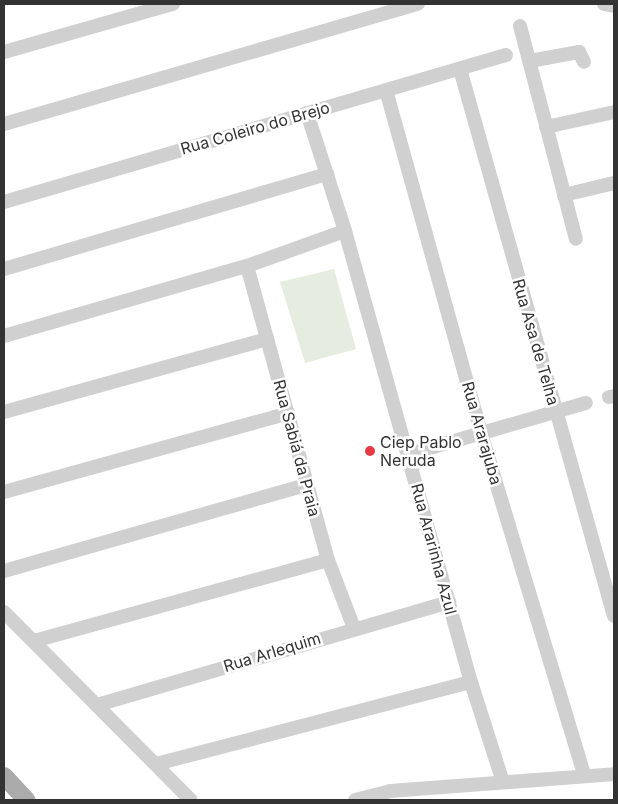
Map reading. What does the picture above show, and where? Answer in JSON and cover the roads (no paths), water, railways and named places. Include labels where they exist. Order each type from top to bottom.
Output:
[{"type":"main road","points":[[4,776],[26,800]]},
{"type":"street","points":[[4,52],[173,4]]},
{"type":"street","points":[[4,124],[418,4]]},
{"type":"street","points":[[604,4],[614,6]]},
{"type":"street","points":[[520,26],[576,239]]},
{"type":"street","points":[[530,61],[579,52],[584,62]]},
{"type":"street","name":"Rua Coleiro do Brejo","points":[[4,202],[506,56]]},
{"type":"street","name":"Rua Asa de Telha","points":[[460,69],[555,412],[614,616]]},
{"type":"street","name":"Rua Ararajuba","points":[[386,90],[482,433],[584,776]]},
{"type":"street","points":[[546,127],[614,112]]},
{"type":"street","name":"Rua Ararinha Azul","points":[[306,113],[345,231],[409,454],[471,682],[503,782]]},
{"type":"street","points":[[4,270],[327,174]]},
{"type":"street","points":[[564,195],[614,183]]},
{"type":"street","points":[[4,336],[247,266],[345,231]]},
{"type":"street","name":"Rua Sabiá da Praia","points":[[247,266],[328,560],[354,628]]},
{"type":"street","points":[[4,412],[267,339]]},
{"type":"street","points":[[409,454],[586,402]]},
{"type":"street","points":[[4,492],[288,413]]},
{"type":"street","points":[[4,571],[306,485]]},
{"type":"street","points":[[34,641],[328,560]]},
{"type":"street","name":"Rua Arlequim","points":[[97,705],[354,628],[449,602]]},
{"type":"street","points":[[4,612],[191,800]]},
{"type":"street","points":[[156,764],[471,682]]},
{"type":"street","points":[[356,800],[390,791],[614,774]]},
{"type":"place","name":"Ciep Pablo Neruda","points":[[370,451]]}]
